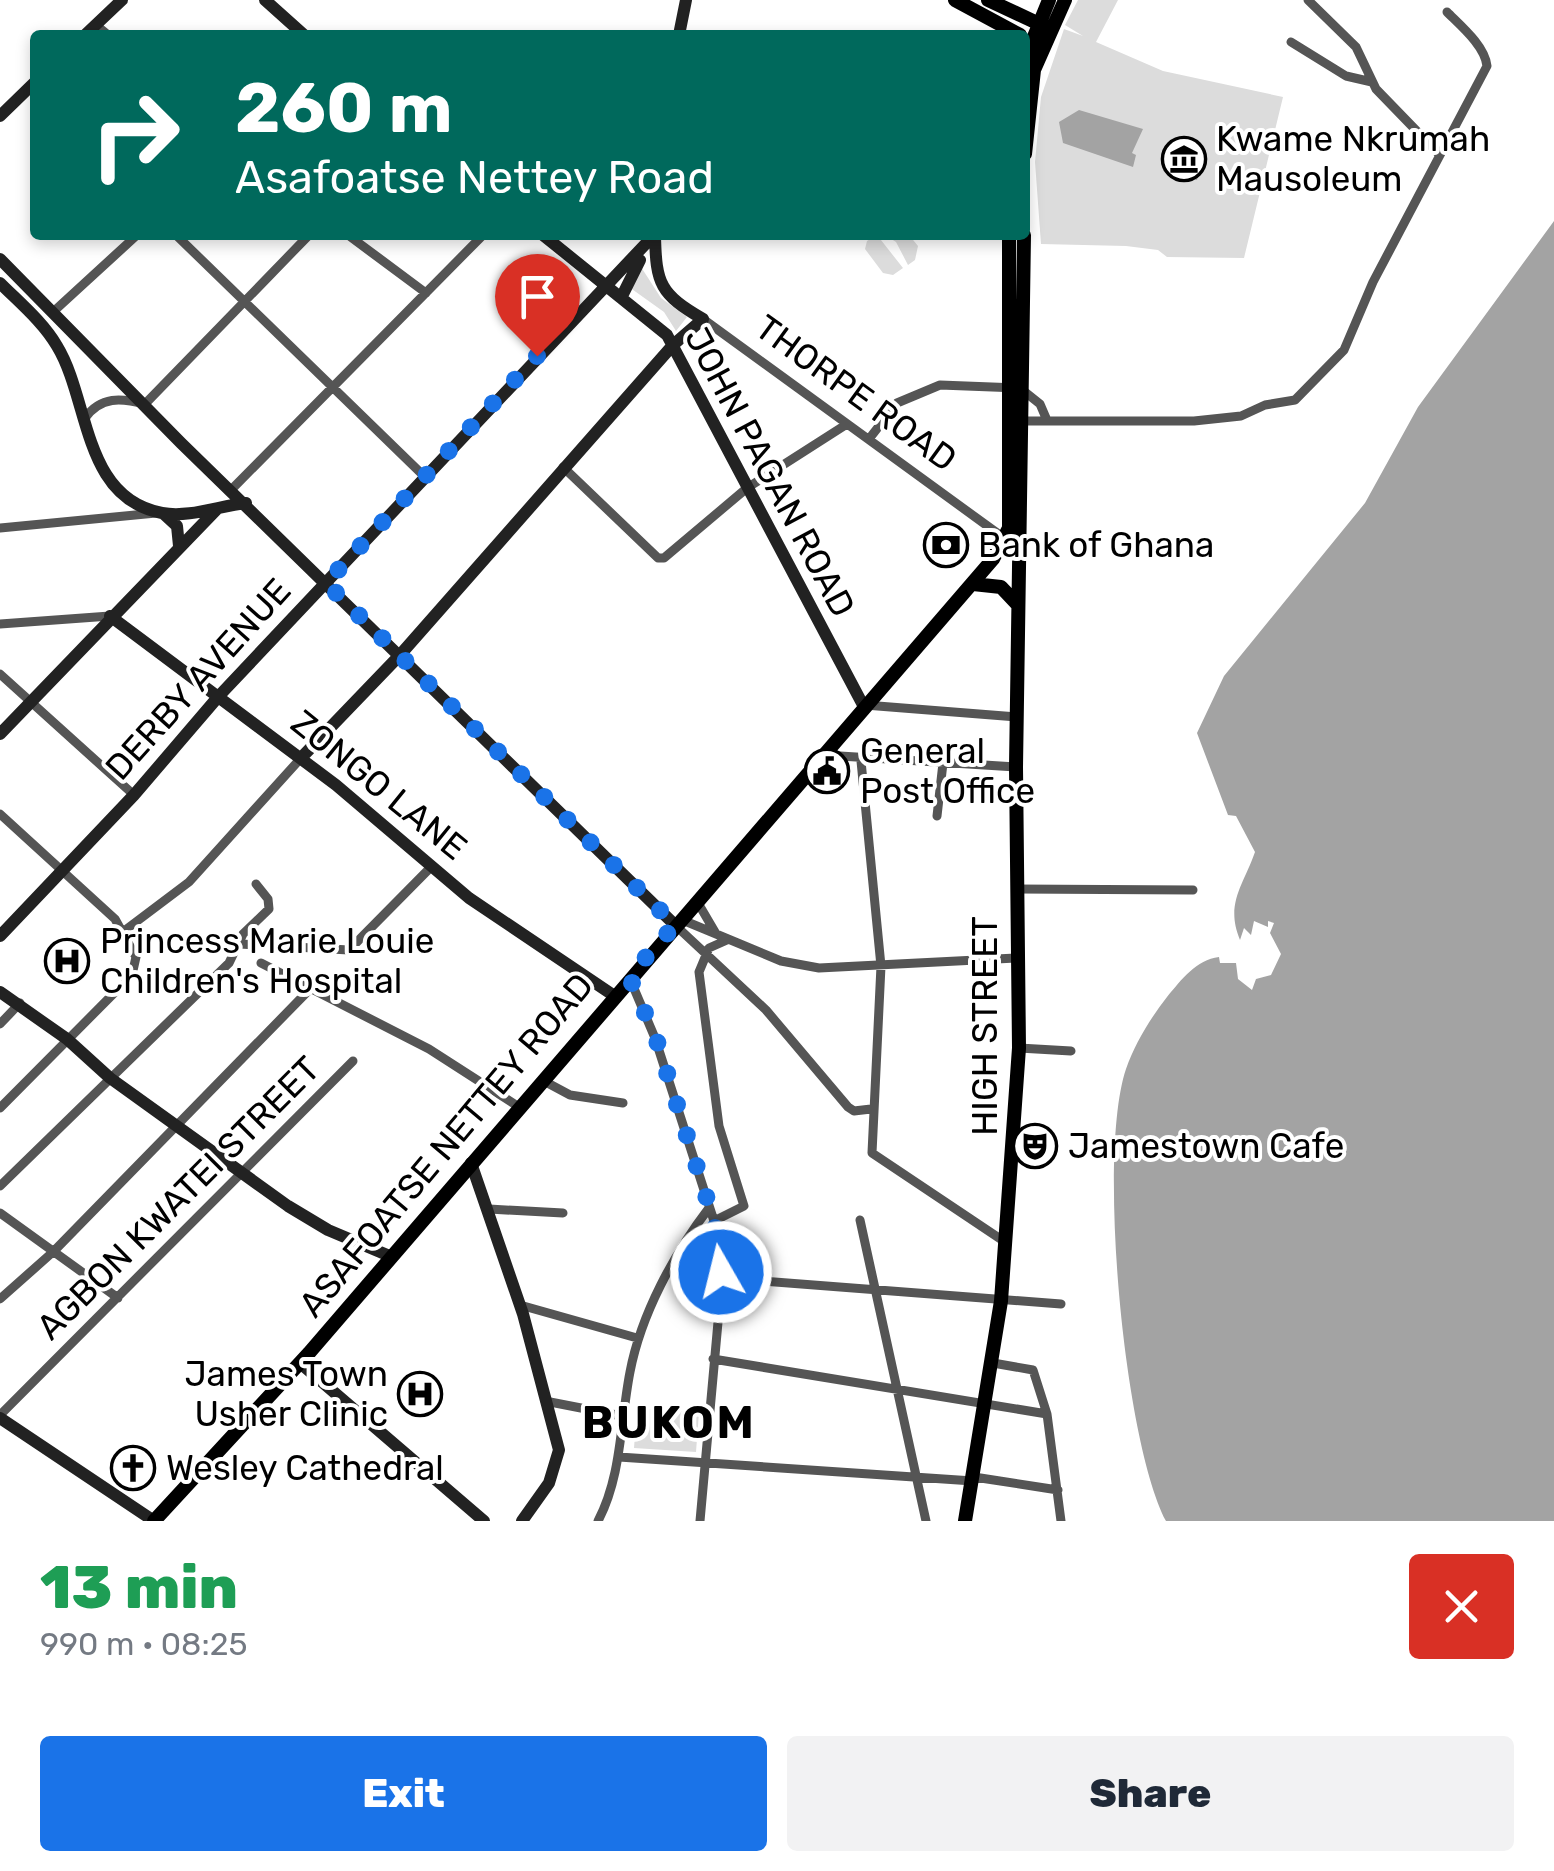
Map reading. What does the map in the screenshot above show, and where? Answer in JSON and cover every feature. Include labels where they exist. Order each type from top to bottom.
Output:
[{"type":"main road","points":[[90,30],[122,0]]},
{"type":"main road","points":[[266,0],[299,30]]},
{"type":"main road","points":[[680,30],[686,0]]},
{"type":"main road","points":[[955,0],[1011,30]]},
{"type":"main road","points":[[988,0],[1044,26]]},
{"type":"main road","points":[[1044,26],[1050,0]]},
{"type":"main road","points":[[1030,97],[1030,40],[1065,0]]},
{"type":"main road","points":[[0,116],[30,90]]},
{"type":"main road","name":"JOHN PAGAN ROAD","points":[[549,240],[673,345],[863,705]]},
{"type":"main road","name":"DERBY AVENUE","points":[[0,936],[134,795],[218,697],[604,286],[653,240]]},
{"type":"main road","points":[[622,298],[638,262],[654,240]]},
{"type":"main road","points":[[655,240],[656,276]]},
{"type":"main road","points":[[1010,240],[1014,388],[1021,421],[1011,532]]},
{"type":"main road","points":[[1011,532],[1014,388],[1024,240]]},
{"type":"main road","points":[[0,259],[326,583],[678,922]]},
{"type":"main road","name":"THORPE ROAD","points":[[638,262],[656,276],[674,302],[703,319]]},
{"type":"main road","points":[[0,284],[56,344],[81,396],[92,449],[106,475],[121,492],[162,513],[177,526],[179,546]]},
{"type":"main road","points":[[301,758],[400,655],[673,345],[703,319]]},
{"type":"main road","points":[[0,734],[110,616],[218,509],[231,490]]},
{"type":"main road","points":[[162,513],[246,503]]},
{"type":"main road","name":"ASAFOATSE NETTEY ROAD","points":[[154,1521],[392,1257],[613,994],[973,584],[1011,532]]},
{"type":"main road","name":"HIGH STREET","points":[[965,1521],[988,1405],[1001,1302],[1019,1048],[1018,604],[1011,532]]},
{"type":"main road","points":[[973,584],[1001,587],[1018,604]]},
{"type":"main road","name":"ZONGO LANE","points":[[110,616],[301,758],[469,898],[613,994]]},
{"type":"main road","points":[[0,992],[20,1003],[110,1078],[311,1222],[392,1257]]},
{"type":"main road","points":[[472,1163],[520,1305],[559,1450],[556,1466],[522,1521]]},
{"type":"main road","points":[[300,1362],[484,1521]]},
{"type":"main road","points":[[0,1417],[154,1521]]},
{"type":"street","points":[[1308,0],[1356,47],[1372,82],[1438,153]]},
{"type":"street","points":[[1021,421],[1194,421],[1241,416],[1264,405],[1295,400],[1344,350],[1438,153],[1488,61],[1446,12]]},
{"type":"street","points":[[1290,42],[1346,76],[1372,82]]},
{"type":"street","points":[[52,312],[131,240]]},
{"type":"street","points":[[181,240],[426,478]]},
{"type":"street","points":[[85,418],[91,410],[115,399],[145,404],[304,240]]},
{"type":"street","points":[[355,240],[426,294]]},
{"type":"street","points":[[231,490],[478,240]]},
{"type":"street","name":"THORPE ROAD","points":[[703,319],[847,424],[1011,532]]},
{"type":"street","points":[[869,439],[897,402],[924,389],[960,384],[1014,388],[1040,404],[1046,418]]},
{"type":"street","points":[[563,468],[661,559],[747,488],[847,424]]},
{"type":"street","points":[[0,528],[130,519],[162,513]]},
{"type":"street","points":[[0,624],[110,616]]},
{"type":"street","points":[[0,674],[134,795]]},
{"type":"street","points":[[863,705],[1017,717]]},
{"type":"street","points":[[824,755],[1016,767]]},
{"type":"street","points":[[124,932],[188,882],[301,758]]},
{"type":"street","points":[[861,760],[880,966],[871,1110],[873,1156],[1005,1242]]},
{"type":"street","points":[[937,816],[943,764]]},
{"type":"street","points":[[0,814],[124,932],[136,957],[132,974],[0,1108]]},
{"type":"street","points":[[240,944],[349,950],[432,866]]},
{"type":"street","points":[[0,1186],[229,963],[243,934],[269,909],[268,899],[256,884]]},
{"type":"street","points":[[1016,889],[1193,890]]},
{"type":"street","points":[[697,900],[716,933]]},
{"type":"street","points":[[678,922],[781,960],[819,968],[1016,958]]},
{"type":"street","points":[[678,922],[766,1010],[848,1107],[858,1112],[871,1110]]},
{"type":"street","points":[[714,1221],[742,1209],[719,1126],[699,972],[706,953],[714,944],[726,940]]},
{"type":"street","points":[[261,963],[443,1057],[518,1107]]},
{"type":"street","points":[[629,976],[656,1038],[714,1221],[722,1278],[700,1521]]},
{"type":"street","points":[[0,1299],[54,1250],[312,987]]},
{"type":"street","points":[[0,1024],[20,1003]]},
{"type":"street","points":[[1019,1048],[1070,1050]]},
{"type":"street","name":"AGBON KWATEI STREET","points":[[0,1417],[353,1061]]},
{"type":"street","points":[[542,1080],[570,1096],[623,1103]]},
{"type":"street","points":[[598,1521],[612,1494],[637,1338],[672,1266],[709,1208]]},
{"type":"street","points":[[488,1209],[564,1213]]},
{"type":"street","points":[[0,1213],[118,1298]]},
{"type":"street","points":[[860,1220],[926,1521]]},
{"type":"street","points":[[722,1278],[1061,1304]]},
{"type":"street","points":[[520,1305],[637,1338]]},
{"type":"street","points":[[713,1359],[1047,1414]]},
{"type":"street","points":[[994,1362],[1032,1367],[1047,1414],[1060,1521]]},
{"type":"street","points":[[545,1400],[622,1416]]},
{"type":"street","points":[[618,1456],[706,1466],[973,1479],[1058,1490]]},
{"type":"shaded area","points":[[1078,0],[1118,0],[1096,42],[1163,71],[1283,97],[1244,258],[1167,257],[1158,250],[1126,246],[1041,244],[1035,162],[1041,97],[1064,29],[1083,36],[1065,25]]},
{"type":"shaded area","points":[[1079,110],[1143,129],[1132,153],[1136,155],[1133,167],[1063,143],[1059,122]]},
{"type":"shaded area","points":[[1172,139],[1205,148],[1197,180],[1163,171]],"holes":[[[1177,147],[1196,152],[1192,171],[1172,165]]]},
{"type":"shaded area","points":[[1554,221],[1554,1521],[1166,1521],[1138,1429],[1119,1297],[1114,1165],[1126,1069],[1149,1023],[1190,971],[1219,957],[1220,963],[1236,963],[1238,979],[1252,990],[1256,979],[1271,975],[1281,954],[1270,933],[1274,923],[1268,921],[1268,927],[1254,921],[1251,935],[1244,928],[1240,940],[1235,905],[1255,852],[1236,816],[1228,815],[1197,733],[1224,676],[1365,503],[1418,407]]},
{"type":"shaded area","points":[[881,240],[903,268],[893,275],[883,273],[865,249],[867,241]]},
{"type":"shaded area","points":[[893,240],[913,240],[918,246],[915,260],[908,265]]},
{"type":"shaded area","points":[[641,267],[661,298],[687,317],[676,331],[664,312],[629,287]]},
{"type":"shaded area","points":[[637,1408],[699,1412],[696,1452],[634,1448]]},
{"type":"place","name":"Kwame Nkrumah Mausoleum","points":[[1184,159]]},
{"type":"place","name":"Bank of Ghana","points":[[946,545]]},
{"type":"place","name":"General Post Office","points":[[827,771]]},
{"type":"place","name":"Princess Marie Louie Children's Hospital","points":[[67,961]]},
{"type":"place","name":"Jamestown Cafe","points":[[1035,1146]]},
{"type":"place","name":"James Town Usher Clinic","points":[[420,1394]]},
{"type":"place","name":"Wesley Cathedral","points":[[133,1468]]},
{"type":"district","name":"BUKOM","points":[[669,1422]]},
{"type":"route","points":[[537,356],[326,583],[675,925],[629,976],[656,1038],[682,1130],[714,1221],[721,1272]]}]
